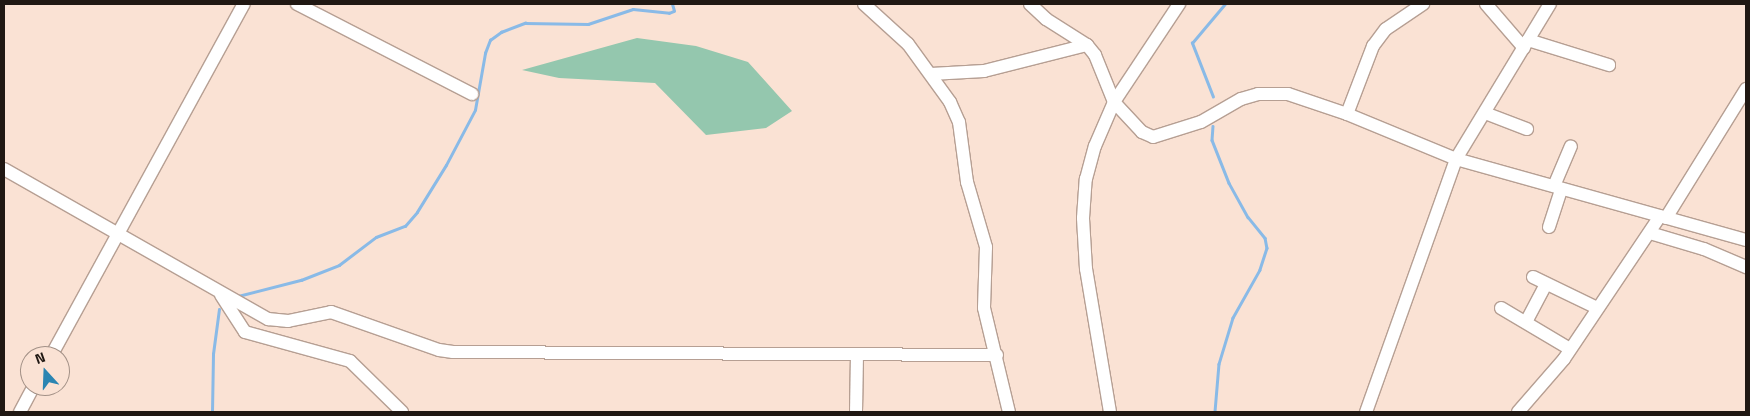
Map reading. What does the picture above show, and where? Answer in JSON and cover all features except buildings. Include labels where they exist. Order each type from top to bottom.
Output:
[{"type":"street","points":[[55,346],[244,4]]},
{"type":"street","points":[[296,4],[472,94]]},
{"type":"street","points":[[864,4],[908,44],[931,74],[950,102],[964,140],[967,182],[986,246],[984,308],[997,355],[1008,412]]},
{"type":"street","points":[[1030,4],[1046,19],[1087,45],[1095,55],[1114,102],[1142,132],[1153,137],[1201,122],[1241,99],[1258,94],[1288,94],[1347,114],[1456,159],[1746,240]]},
{"type":"street","points":[[1110,412],[1098,350],[1083,218],[1086,179],[1095,146],[1114,102],[1179,4]]},
{"type":"street","points":[[1347,114],[1373,46],[1386,29],[1423,4]]},
{"type":"street","points":[[1486,4],[1526,44],[1609,66]]},
{"type":"street","points":[[1366,412],[1456,159],[1550,4]]},
{"type":"street","points":[[931,74],[984,71],[1087,45]]},
{"type":"street","points":[[1518,412],[1570,349],[1597,308],[1663,217],[1746,89]]},
{"type":"street","points":[[1485,112],[1527,129]]},
{"type":"street","points":[[1549,227],[1558,187],[1571,146]]},
{"type":"street","points":[[4,169],[118,232],[268,320],[288,321],[331,312],[439,350],[454,352],[857,356],[997,355]]},
{"type":"street","points":[[1650,233],[1704,249],[1746,267]]},
{"type":"street","points":[[1533,277],[1597,308]]},
{"type":"street","points":[[1526,322],[1546,284]]},
{"type":"street","points":[[220,293],[245,332],[260,339],[350,361],[402,412]]},
{"type":"street","points":[[1501,308],[1570,349]]},
{"type":"street","points":[[856,412],[857,356]]},
{"type":"street","points":[[20,412],[29,396]]},
{"type":"green space","points":[[637,38],[696,46],[748,62],[792,111],[766,128],[706,135],[655,83],[559,78],[522,70]]},
{"type":"waterway","points":[[238,296],[301,280],[339,265],[376,237],[405,226],[417,212],[446,165],[475,110],[485,53],[490,40],[501,32],[525,23],[588,24],[633,9],[669,13],[674,11],[672,4]]},
{"type":"waterway","points":[[1213,97],[1192,43],[1225,4]]},
{"type":"waterway","points":[[1213,126],[1212,140],[1229,183],[1248,217],[1265,238],[1267,248],[1260,270],[1233,318],[1219,364],[1215,412]]},
{"type":"waterway","points":[[212,412],[213,354],[219,309]]}]
